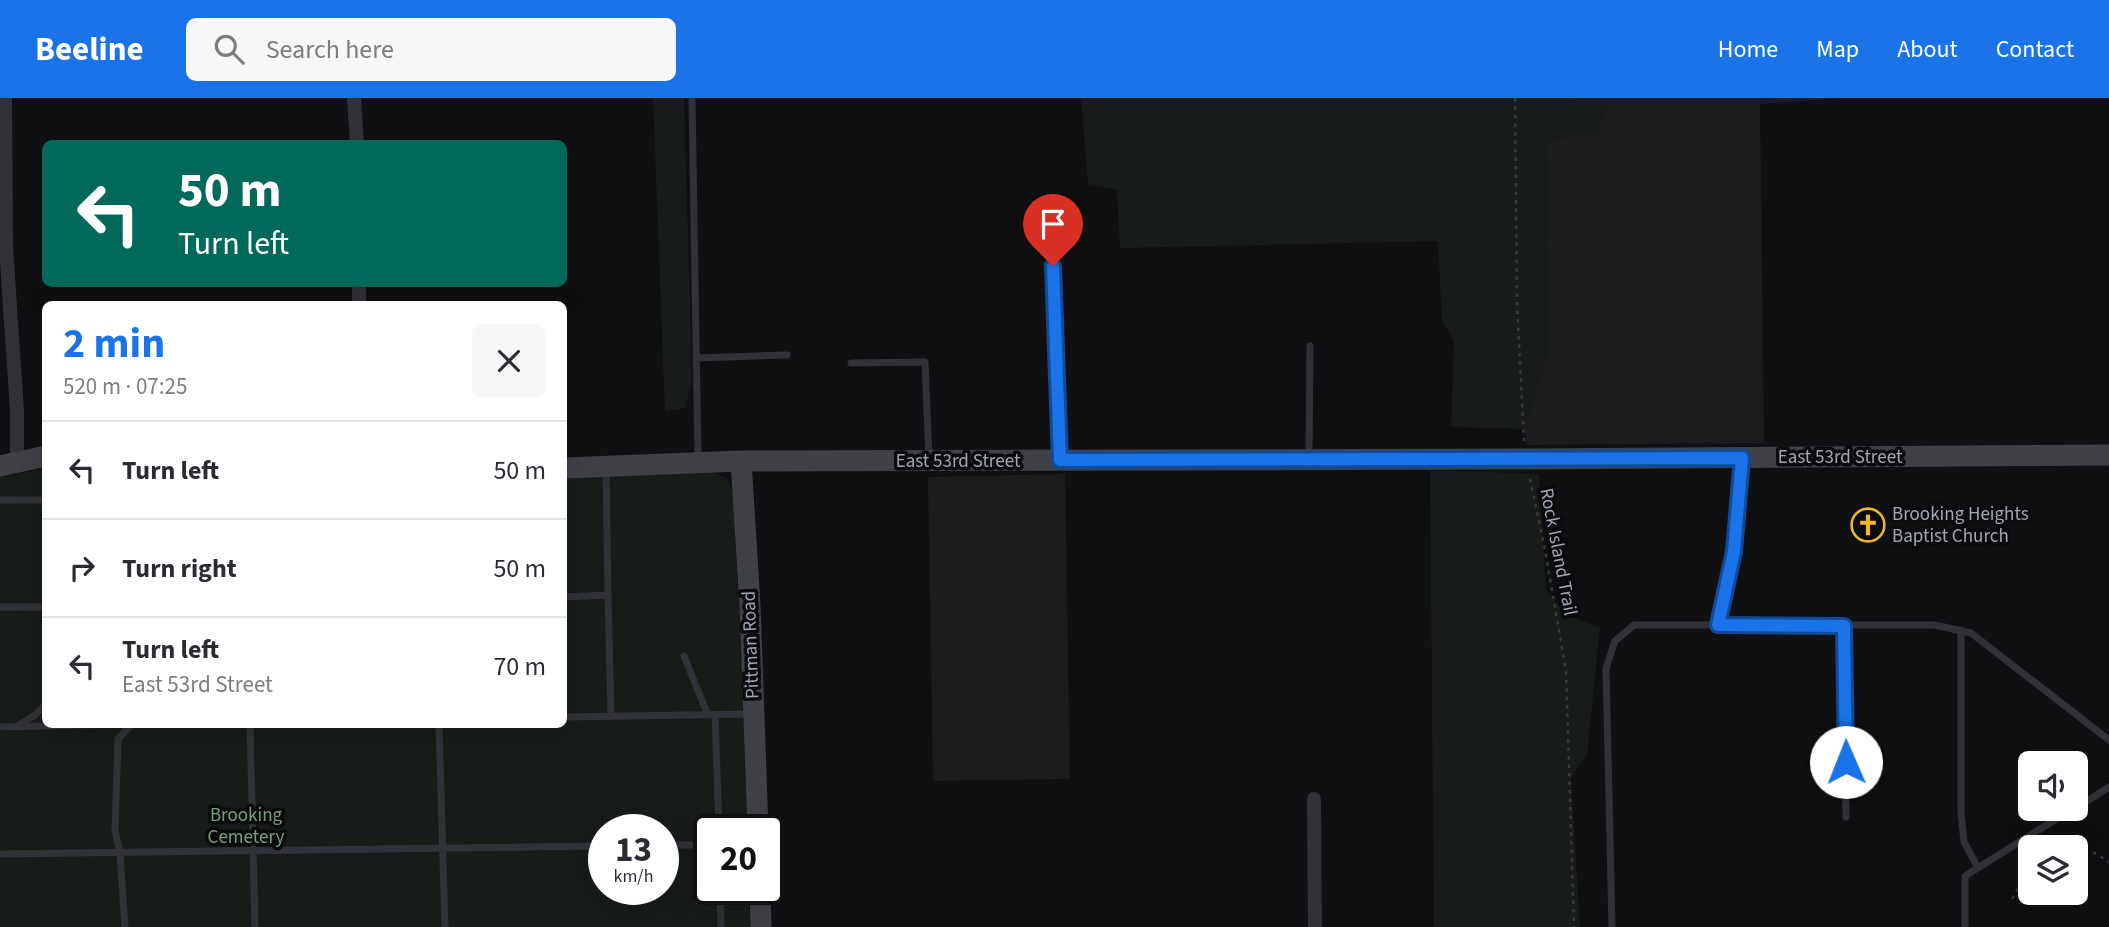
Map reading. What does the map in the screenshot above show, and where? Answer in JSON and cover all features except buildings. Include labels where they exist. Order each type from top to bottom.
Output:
[{"type":"street","points":[[5,98],[6,247],[17,411],[9,465],[42,457]]},
{"type":"street","points":[[354,98],[356,140]]},
{"type":"street","name":"East 53rd Street","points":[[567,468],[741,461],[2109,455]]},
{"type":"street","name":"Pittman Road","points":[[741,461],[757,814]]},
{"type":"street","points":[[1314,799],[1315,927]]},
{"type":"street","points":[[760,905],[761,927]]},
{"type":"lane","points":[[692,98],[698,463]]},
{"type":"lane","points":[[1053,248],[1060,460]]},
{"type":"lane","points":[[1309,460],[1310,346]]},
{"type":"lane","points":[[696,358],[787,355]]},
{"type":"lane","points":[[851,363],[925,362],[929,461]]},
{"type":"lane","points":[[1718,625],[1734,551],[1742,458]]},
{"type":"lane","points":[[606,467],[611,716]]},
{"type":"lane","points":[[0,500],[42,500]]},
{"type":"lane","points":[[567,597],[608,595]]},
{"type":"lane","points":[[0,607],[42,607]]},
{"type":"lane","points":[[1612,927],[1605,668],[1615,641],[1634,625],[1935,625],[1961,630],[1971,634],[2109,740]]},
{"type":"lane","points":[[1844,626],[1846,817]]},
{"type":"lane","points":[[1961,630],[1961,812],[1964,842],[1978,868]]},
{"type":"lane","points":[[684,656],[711,715],[718,814]]},
{"type":"lane","points":[[17,726],[42,708]]},
{"type":"lane","points":[[567,717],[754,713]]},
{"type":"lane","points":[[0,727],[42,726]]},
{"type":"lane","points":[[125,927],[120,853],[115,830],[118,739],[128,728]]},
{"type":"lane","points":[[250,728],[255,927]]},
{"type":"lane","points":[[439,728],[445,927]]},
{"type":"lane","points":[[2088,800],[2109,787]]},
{"type":"lane","points":[[1965,927],[1965,876],[2054,821]]},
{"type":"lane","points":[[0,854],[588,846]]},
{"type":"lane","points":[[720,905],[721,927]]},
{"type":"path","name":"Rock Island Trail","points":[[1515,98],[1517,302],[1525,459],[1545,550],[1566,671],[1574,927]]},
{"type":"path","points":[[2088,852],[2095,853],[2109,862]]},
{"type":"path","points":[[2012,898],[2018,888]]},
{"type":"shaded area","points":[[1570,98],[1843,98],[1760,104],[1764,443],[1527,445],[1524,429],[1548,351],[1546,141],[1596,133],[1606,108],[1570,104]]},
{"type":"shaded area","points":[[1065,474],[1070,779],[933,781],[928,477]]},
{"type":"green space","points":[[653,98],[684,98],[692,380],[685,408],[665,412]]},
{"type":"green space","points":[[1081,98],[1570,98],[1571,104],[1607,108],[1596,133],[1546,142],[1548,351],[1524,429],[1451,427],[1454,341],[1442,321],[1438,241],[1120,248],[1117,190],[1088,184]]},
{"type":"green space","name":"Brooking Cemetery","points":[[42,469],[42,728],[567,728],[567,476],[716,473],[727,479],[733,490],[746,742],[747,814],[693,814],[693,905],[749,905],[750,927],[0,927],[0,477]]},
{"type":"green space","points":[[1430,470],[1539,474],[1546,591],[1569,617],[1600,627],[1587,755],[1571,778],[1580,927],[1434,927]]},
{"type":"place","name":"Brooking Heights Baptist Church","points":[[1868,525]]},
{"type":"route","points":[[1053,266],[1060,460],[1742,458],[1734,551],[1718,625],[1844,626],[1846,762]]}]
